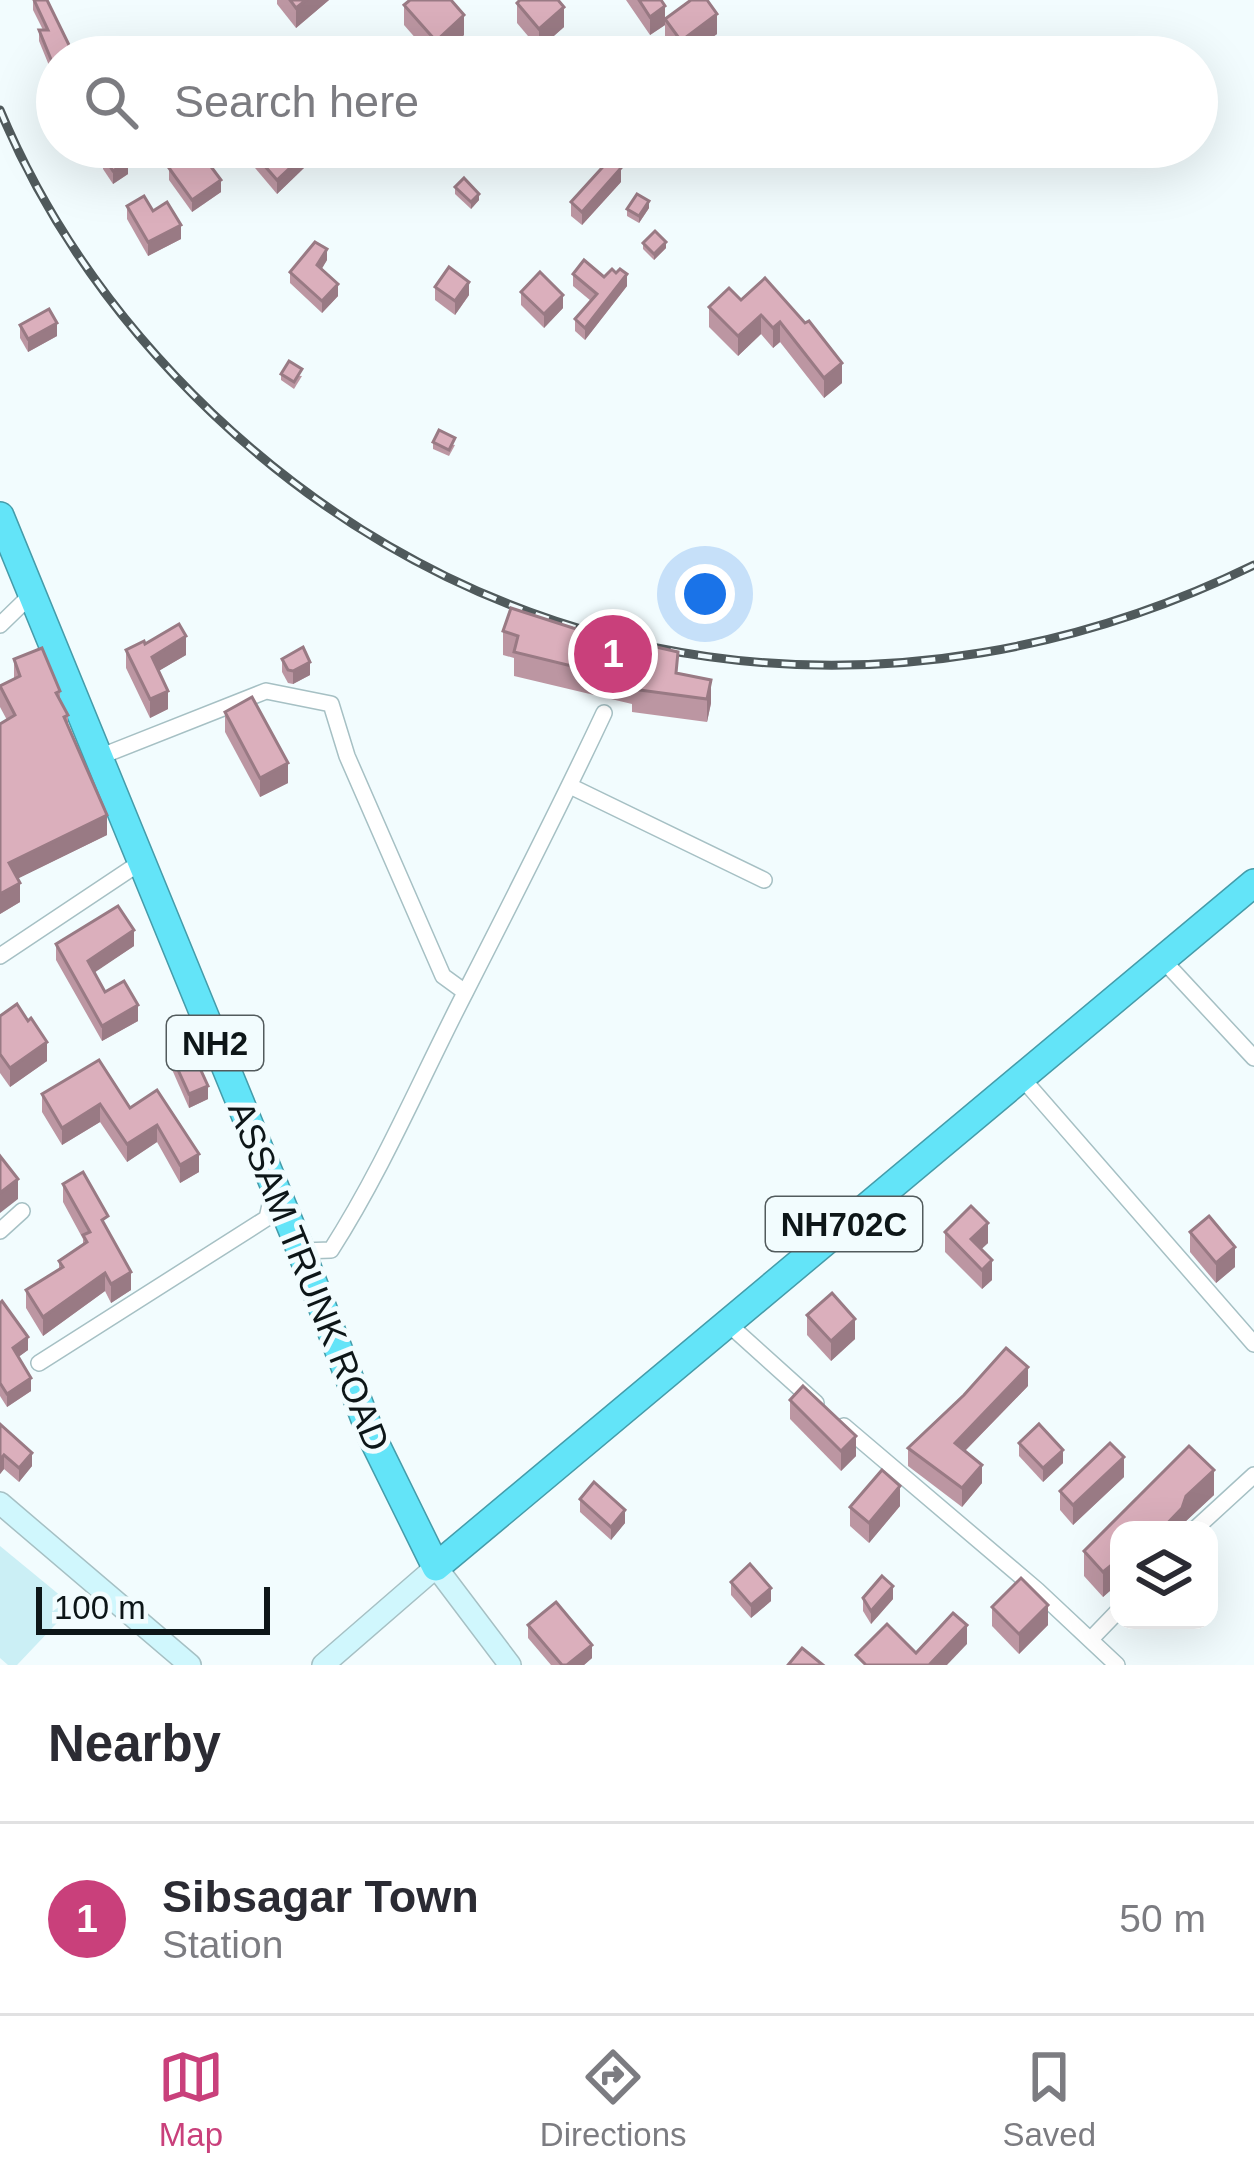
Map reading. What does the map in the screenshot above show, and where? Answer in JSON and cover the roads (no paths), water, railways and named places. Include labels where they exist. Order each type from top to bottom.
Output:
[{"type":"highway","name":"ASSAM TRUNK ROAD","points":[[0,516],[302,1251],[370,1436],[436,1567]]},
{"type":"highway","name":"NH702C","points":[[436,1567],[1254,883]]},
{"type":"main road","points":[[0,1503],[190,1665]]},
{"type":"main road","points":[[323,1665],[436,1567],[510,1665]]},
{"type":"street","points":[[0,625],[33,593]]},
{"type":"street","points":[[99,758],[266,692],[331,704],[347,756],[443,976],[465,992]]},
{"type":"street","points":[[302,1251],[331,1250],[368,1192],[604,713]]},
{"type":"street","points":[[570,786],[764,880]]},
{"type":"street","points":[[0,956],[142,862]]},
{"type":"street","points":[[1162,959],[1254,1058]]},
{"type":"street","points":[[1022,1078],[1254,1344]]},
{"type":"street","points":[[39,1363],[267,1219],[274,1189]]},
{"type":"street","points":[[0,1232],[22,1210]]},
{"type":"street","points":[[725,1322],[1117,1665]]},
{"type":"street","points":[[1204,1521],[1254,1475]]},
{"type":"street","points":[[1091,1639],[1110,1619]]},
{"type":"railway","points":[[0,110],[41,194],[90,272],[148,346],[212,413],[325,505],[446,577],[575,627],[708,657],[844,665],[982,653],[1119,619],[1254,565]]},
{"type":"place","name":"Sibsagar Town","points":[[613,654]]}]
